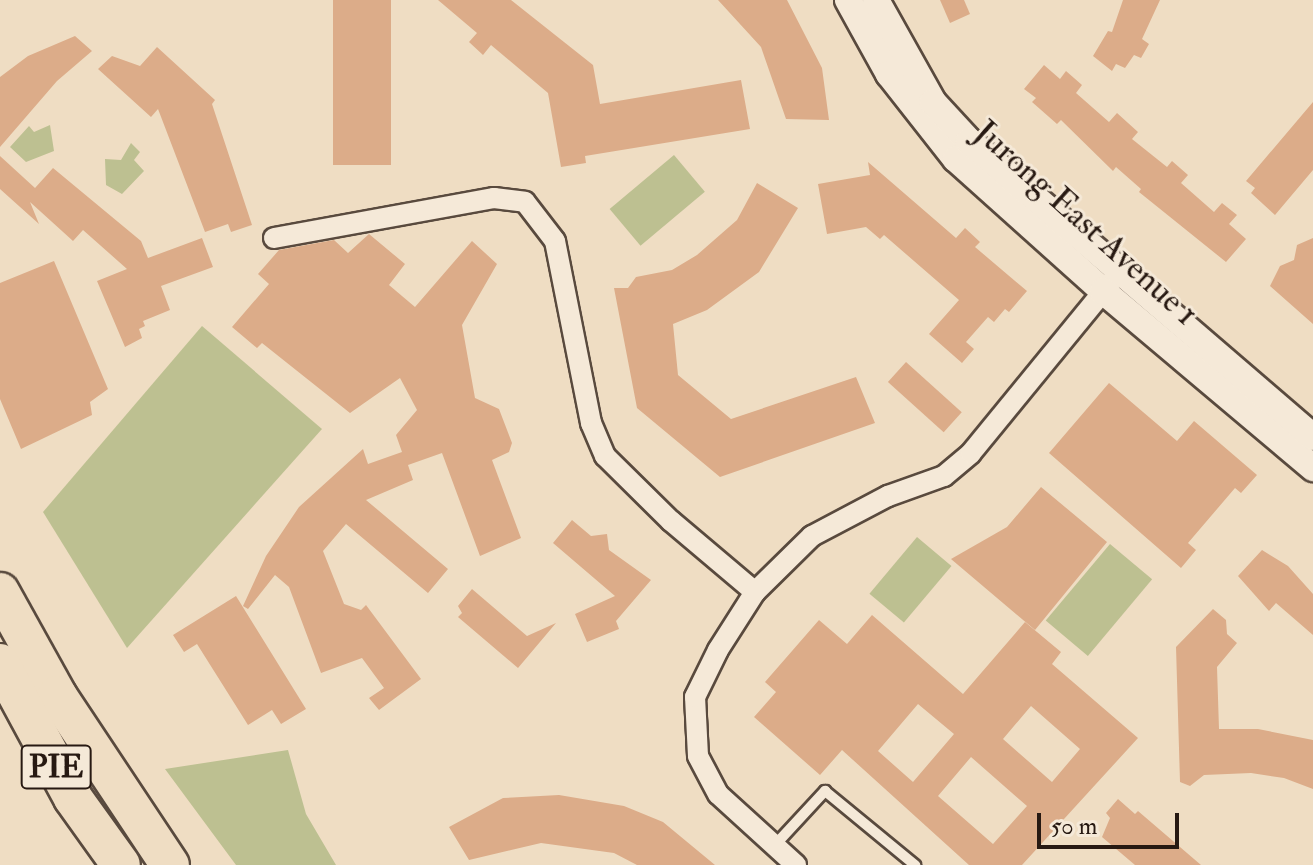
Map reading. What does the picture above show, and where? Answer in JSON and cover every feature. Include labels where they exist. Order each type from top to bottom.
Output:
[{"type":"highway","name":"PIE","points":[[0,592],[57,695],[170,865]]},
{"type":"highway","name":"PIE","points":[[0,663],[73,798],[121,865]]},
{"type":"street","name":"Jurong East Avenue 1","points":[[848,0],[889,74],[926,125],[1111,282],[1313,437]]},
{"type":"street","name":"Jurong East Avenue 1","points":[[876,0],[933,102],[969,141],[1111,282],[1313,468]]},
{"type":"street","points":[[274,238],[494,198],[525,202],[555,241],[591,423],[605,456],[671,521],[755,592]]},
{"type":"street","points":[[796,865],[718,794],[698,756],[695,697],[755,592],[812,536],[888,496],[944,476],[971,453],[1111,282]]},
{"type":"lane","points":[[775,845],[825,791],[915,865]]},
{"type":"green space","points":[[50,125],[54,151],[26,162],[10,147],[29,126],[34,132]]},
{"type":"green space","points":[[131,143],[140,152],[134,160],[144,171],[122,194],[106,185],[105,159],[121,160]]},
{"type":"green space","points":[[674,155],[705,192],[641,246],[610,209]]},
{"type":"green space","points":[[202,326],[322,429],[127,648],[43,512]]},
{"type":"green space","points":[[917,537],[951,566],[904,623],[869,594]]},
{"type":"green space","points":[[1110,544],[1152,579],[1088,656],[1046,621]]},
{"type":"green space","points":[[288,750],[306,814],[336,865],[236,865],[165,769]]},
{"type":"building","points":[[333,0],[391,0],[391,165],[333,165]]},
{"type":"building","points":[[438,0],[511,0],[593,65],[600,104],[741,80],[750,129],[585,156],[586,163],[561,167],[548,93],[491,45],[483,55],[469,42],[477,33]]},
{"type":"building","points":[[718,0],[787,0],[822,68],[829,120],[786,119],[761,47]]},
{"type":"building","points":[[940,0],[964,0],[970,14],[950,23]]},
{"type":"building","points":[[1123,0],[1160,0],[1142,39],[1149,44],[1141,58],[1134,55],[1125,68],[1116,64],[1112,71],[1093,56],[1108,31],[1112,32]]},
{"type":"building","points":[[75,36],[92,51],[57,81],[0,147],[0,77],[28,56]]},
{"type":"building","points":[[157,47],[215,100],[212,104],[252,225],[231,232],[228,224],[205,232],[158,109],[151,117],[98,69],[112,56],[140,66]]},
{"type":"building","points":[[1044,65],[1060,79],[1066,71],[1082,85],[1076,93],[1109,122],[1117,113],[1138,132],[1132,139],[1167,167],[1172,161],[1188,175],[1181,183],[1214,212],[1222,203],[1237,215],[1229,224],[1246,239],[1226,262],[1139,192],[1141,189],[1116,167],[1113,171],[1061,120],[1057,124],[1032,102],[1036,98],[1024,89]]},
{"type":"building","points":[[1313,102],[1313,170],[1275,215],[1251,193],[1255,188],[1246,181]]},
{"type":"building","points":[[0,156],[35,188],[53,168],[141,241],[148,258],[202,238],[213,267],[161,286],[170,310],[143,321],[145,326],[139,329],[142,338],[125,347],[97,281],[127,269],[83,230],[73,241],[30,202],[39,224],[0,189]]},
{"type":"building","points":[[868,162],[956,238],[965,228],[980,242],[975,247],[1027,291],[1009,312],[1005,309],[994,322],[988,317],[966,342],[974,349],[962,363],[929,334],[959,300],[884,235],[880,239],[866,227],[827,234],[818,184],[870,175]]},
{"type":"building","points":[[757,183],[798,208],[759,272],[707,310],[673,324],[678,375],[731,419],[856,377],[875,423],[720,477],[637,408],[614,288],[628,288],[636,277],[672,270],[697,255],[737,220]]},
{"type":"building","points":[[369,234],[405,264],[389,285],[415,307],[472,241],[497,264],[462,325],[475,398],[499,409],[512,443],[509,452],[492,460],[521,538],[480,556],[442,453],[408,465],[413,480],[366,500],[448,569],[428,593],[346,524],[323,551],[344,604],[361,610],[366,605],[421,679],[379,710],[369,698],[384,688],[362,658],[321,673],[289,587],[275,575],[248,609],[243,606],[266,556],[299,507],[363,449],[368,464],[402,452],[396,435],[417,410],[400,378],[350,413],[262,343],[257,348],[232,327],[269,284],[258,274],[279,250],[334,240],[348,253]]},
{"type":"building","points":[[1313,238],[1313,324],[1270,286],[1280,266],[1294,260],[1297,245]]},
{"type":"building","points":[[54,261],[108,389],[90,402],[92,415],[21,449],[0,399],[0,283]]},
{"type":"building","points":[[906,362],[962,412],[944,432],[888,382]]},
{"type":"building","points":[[1109,383],[1177,441],[1194,421],[1257,475],[1241,493],[1235,488],[1188,543],[1196,550],[1181,568],[1049,453]]},
{"type":"building","points":[[1041,487],[1107,542],[1035,630],[951,559],[1007,527]]},
{"type":"building","points":[[572,520],[591,536],[607,534],[609,550],[651,580],[616,621],[619,629],[587,642],[575,614],[615,596],[553,543]]},
{"type":"building","points":[[1262,550],[1288,566],[1313,594],[1313,635],[1276,603],[1269,611],[1238,576]]},
{"type":"building","points":[[472,589],[527,636],[556,623],[518,668],[458,617],[462,613],[458,606]]},
{"type":"building","points":[[236,596],[306,709],[281,724],[272,710],[248,725],[197,644],[184,652],[173,635]]},
{"type":"building","points":[[1213,609],[1226,620],[1227,634],[1237,643],[1217,667],[1219,729],[1258,729],[1313,740],[1313,789],[1284,778],[1251,773],[1204,775],[1190,786],[1180,782],[1176,647]]},
{"type":"building","points":[[872,615],[963,694],[1025,622],[1061,652],[1052,664],[1138,738],[1022,865],[969,865],[842,750],[820,775],[754,717],[776,692],[765,682],[819,620],[847,644]],"holes":[[[918,704],[954,734],[913,782],[878,751]],[[1031,706],[1080,749],[1052,782],[1003,739]],[[971,757],[1027,806],[993,844],[938,796]]]},
{"type":"building","points":[[559,795],[624,806],[663,822],[715,865],[637,865],[614,853],[541,843],[469,860],[449,827],[503,798]]},
{"type":"building","points":[[1118,799],[1135,814],[1138,811],[1201,865],[1135,865],[1102,837],[1110,818],[1106,813]]}]
